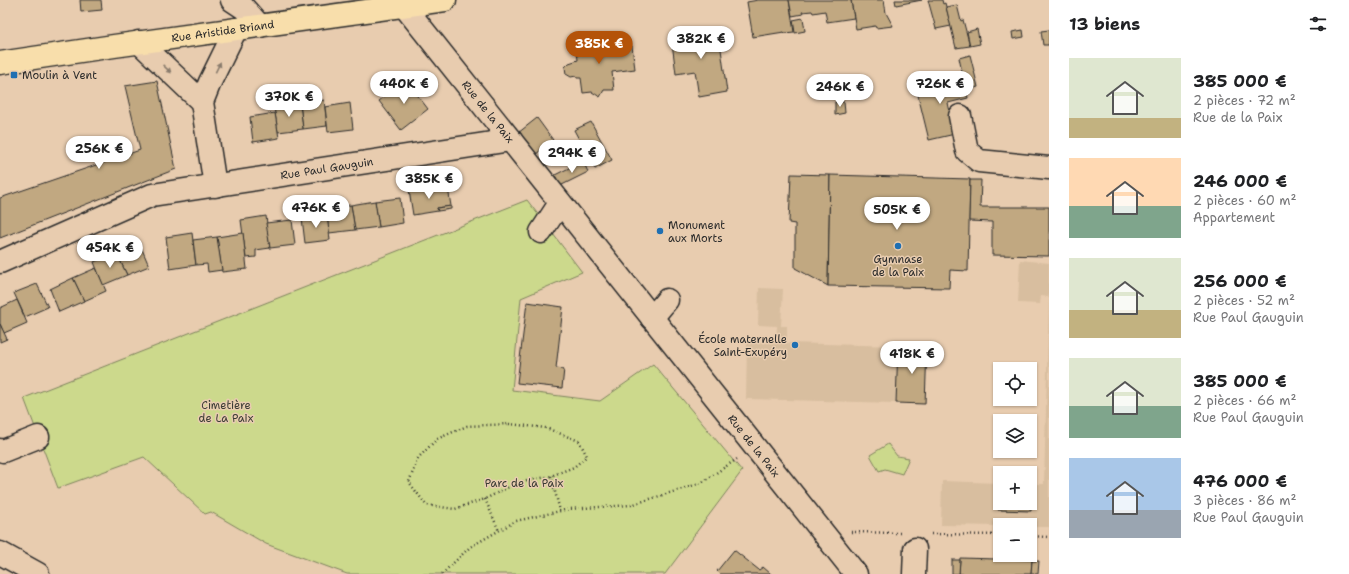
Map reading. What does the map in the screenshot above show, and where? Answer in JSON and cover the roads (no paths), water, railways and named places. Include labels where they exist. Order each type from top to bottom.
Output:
[{"type":"main road","name":"Rue Aristide Briand","points":[[0,64],[139,42],[445,0]]},
{"type":"street","points":[[232,0],[244,8],[260,26]]},
{"type":"street","name":"Rue de la Paix","points":[[404,6],[511,140],[574,210],[652,318],[856,574]]},
{"type":"street","points":[[215,186],[202,102],[236,29]]},
{"type":"street","points":[[139,42],[202,102]]},
{"type":"street","points":[[960,116],[967,151],[979,161],[1049,168]]},
{"type":"street","name":"Rue Paul Gauguin","points":[[0,262],[152,195],[511,140]]},
{"type":"street","points":[[541,232],[574,210]]},
{"type":"street","points":[[652,318],[667,300]]},
{"type":"street","points":[[0,450],[3,451],[38,437]]},
{"type":"street","points":[[914,574],[915,549]]},
{"type":"street","points":[[0,553],[38,574]]},
{"type":"place","name":"Moulin à Vent","points":[[14,75]]},
{"type":"place","name":"Monument aux Morts","points":[[660,231]]},
{"type":"place","name":"Gymnase de la Paix","points":[[898,246]]},
{"type":"place","name":"École maternelle Saint-Exupéry","points":[[795,345]]},
{"type":"park label","name":"Cimetière de La Paix","points":[[226,411]]},
{"type":"park label","name":"Parc de la Paix","points":[[524,483]]}]
